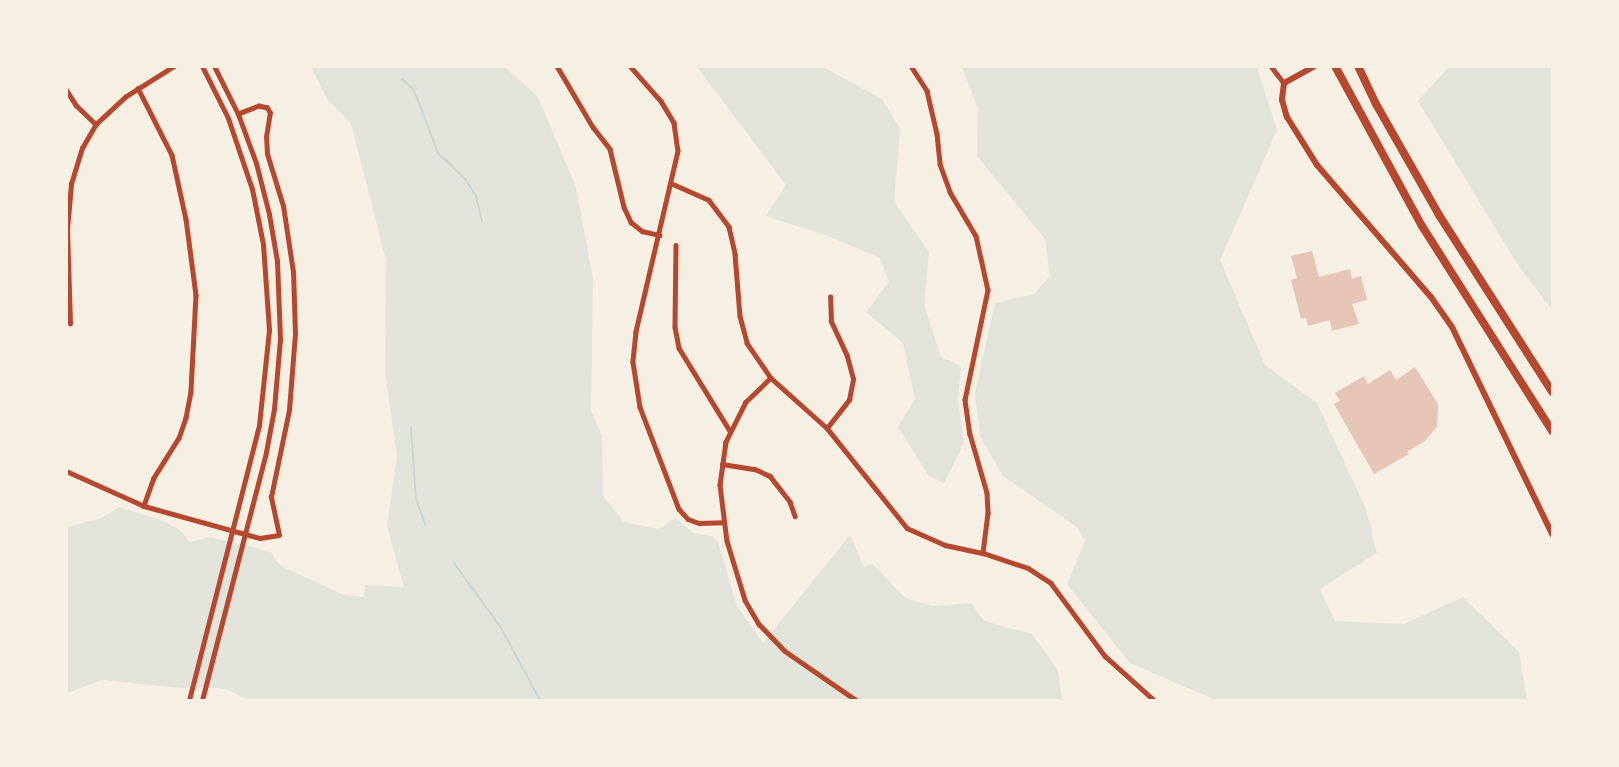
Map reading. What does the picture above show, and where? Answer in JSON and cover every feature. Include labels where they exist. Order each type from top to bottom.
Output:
[{"type":"highway","points":[[1335,66],[1422,226],[1552,431]]},
{"type":"highway","points":[[1358,66],[1439,215],[1552,391]]},
{"type":"main road","points":[[1312,68],[1284,83],[1282,104],[1310,154],[1431,297],[1460,340],[1552,534]]},
{"type":"street","points":[[70,324],[67,230],[69,183],[82,148],[96,124],[138,88],[174,66]]},
{"type":"street","points":[[189,701],[259,425],[270,330],[267,277],[259,220],[228,118],[202,66]]},
{"type":"street","points":[[202,701],[274,409],[279,374],[280,303],[269,214],[256,163],[238,114],[214,66]]},
{"type":"street","points":[[557,66],[593,127],[610,149],[624,207],[631,222],[642,231],[660,235]]},
{"type":"street","points":[[630,66],[661,101],[674,123],[678,151],[673,184],[636,332],[633,362],[640,407],[679,509],[688,519],[699,523],[723,522]]},
{"type":"street","points":[[911,66],[927,91],[937,134],[940,164],[950,192],[976,236],[988,290],[965,400],[970,434],[987,493],[983,552]]},
{"type":"street","points":[[1271,66],[1284,83]]},
{"type":"street","points":[[138,88],[172,155],[186,219],[196,295],[191,392],[186,418],[178,438],[154,478],[144,506]]},
{"type":"street","points":[[66,89],[76,105],[96,124]]},
{"type":"street","points":[[66,471],[144,506],[260,538],[279,535],[271,497],[289,410],[295,304],[283,206],[267,154],[266,136],[270,113],[267,108],[259,106],[228,118]]},
{"type":"street","points":[[673,184],[709,200],[729,227],[735,254],[740,316],[747,343],[771,378],[827,428],[907,528],[944,545],[983,552],[1028,568],[1051,583],[1105,656],[1154,701]]},
{"type":"street","points":[[676,245],[674,327],[679,348],[730,432]]},
{"type":"street","points":[[827,428],[849,400],[853,379],[847,356],[831,322],[830,297]]},
{"type":"street","points":[[771,378],[746,402],[730,432],[720,485],[723,522],[744,600],[759,624],[785,651],[856,701]]},
{"type":"street","points":[[722,464],[755,468],[770,475],[790,502],[795,516]]},
{"type":"shaded area","points":[[504,66],[538,97],[576,187],[593,279],[591,410],[602,436],[603,496],[624,522],[659,529],[675,518],[693,533],[712,536],[718,542],[737,606],[763,643],[850,535],[864,567],[872,563],[905,598],[933,606],[971,603],[984,621],[1032,634],[1058,671],[1062,700],[247,700],[229,690],[212,687],[182,688],[102,680],[67,693],[67,527],[102,518],[119,507],[163,521],[180,530],[190,542],[210,537],[271,552],[285,568],[344,595],[364,597],[365,585],[404,587],[387,526],[397,456],[385,372],[386,260],[351,123],[327,99],[311,67]]},
{"type":"shaded area","points":[[697,67],[823,67],[882,99],[900,129],[894,202],[929,252],[924,305],[941,357],[961,366],[958,400],[964,443],[944,483],[928,475],[898,427],[915,399],[903,343],[866,312],[889,282],[880,258],[828,236],[766,216],[786,185]]},
{"type":"shaded area","points":[[962,67],[1257,67],[1277,130],[1220,260],[1265,365],[1317,403],[1366,509],[1377,553],[1320,589],[1335,621],[1404,624],[1463,597],[1519,652],[1527,700],[1216,700],[1130,663],[1067,584],[1085,541],[1077,527],[1003,476],[980,436],[975,393],[995,303],[1034,294],[1050,276],[1045,239],[977,156],[978,108]]},
{"type":"shaded area","points":[[1449,67],[1552,67],[1552,310],[1516,262],[1418,101]]},
{"type":"building","points":[[1312,251],[1319,277],[1350,269],[1352,279],[1361,276],[1367,300],[1352,304],[1359,324],[1332,331],[1330,320],[1308,326],[1306,318],[1301,319],[1291,280],[1297,278],[1291,256]]},
{"type":"building","points":[[1415,367],[1438,404],[1437,427],[1425,441],[1407,452],[1409,454],[1374,474],[1334,404],[1340,401],[1335,393],[1364,376],[1368,384],[1390,370],[1396,380]]},
{"type":"waterway","points":[[402,79],[414,90],[438,153],[465,179],[476,196],[482,221]]},
{"type":"waterway","points":[[411,428],[416,499],[425,524]]},
{"type":"waterway","points":[[454,563],[501,628],[540,700]]}]
